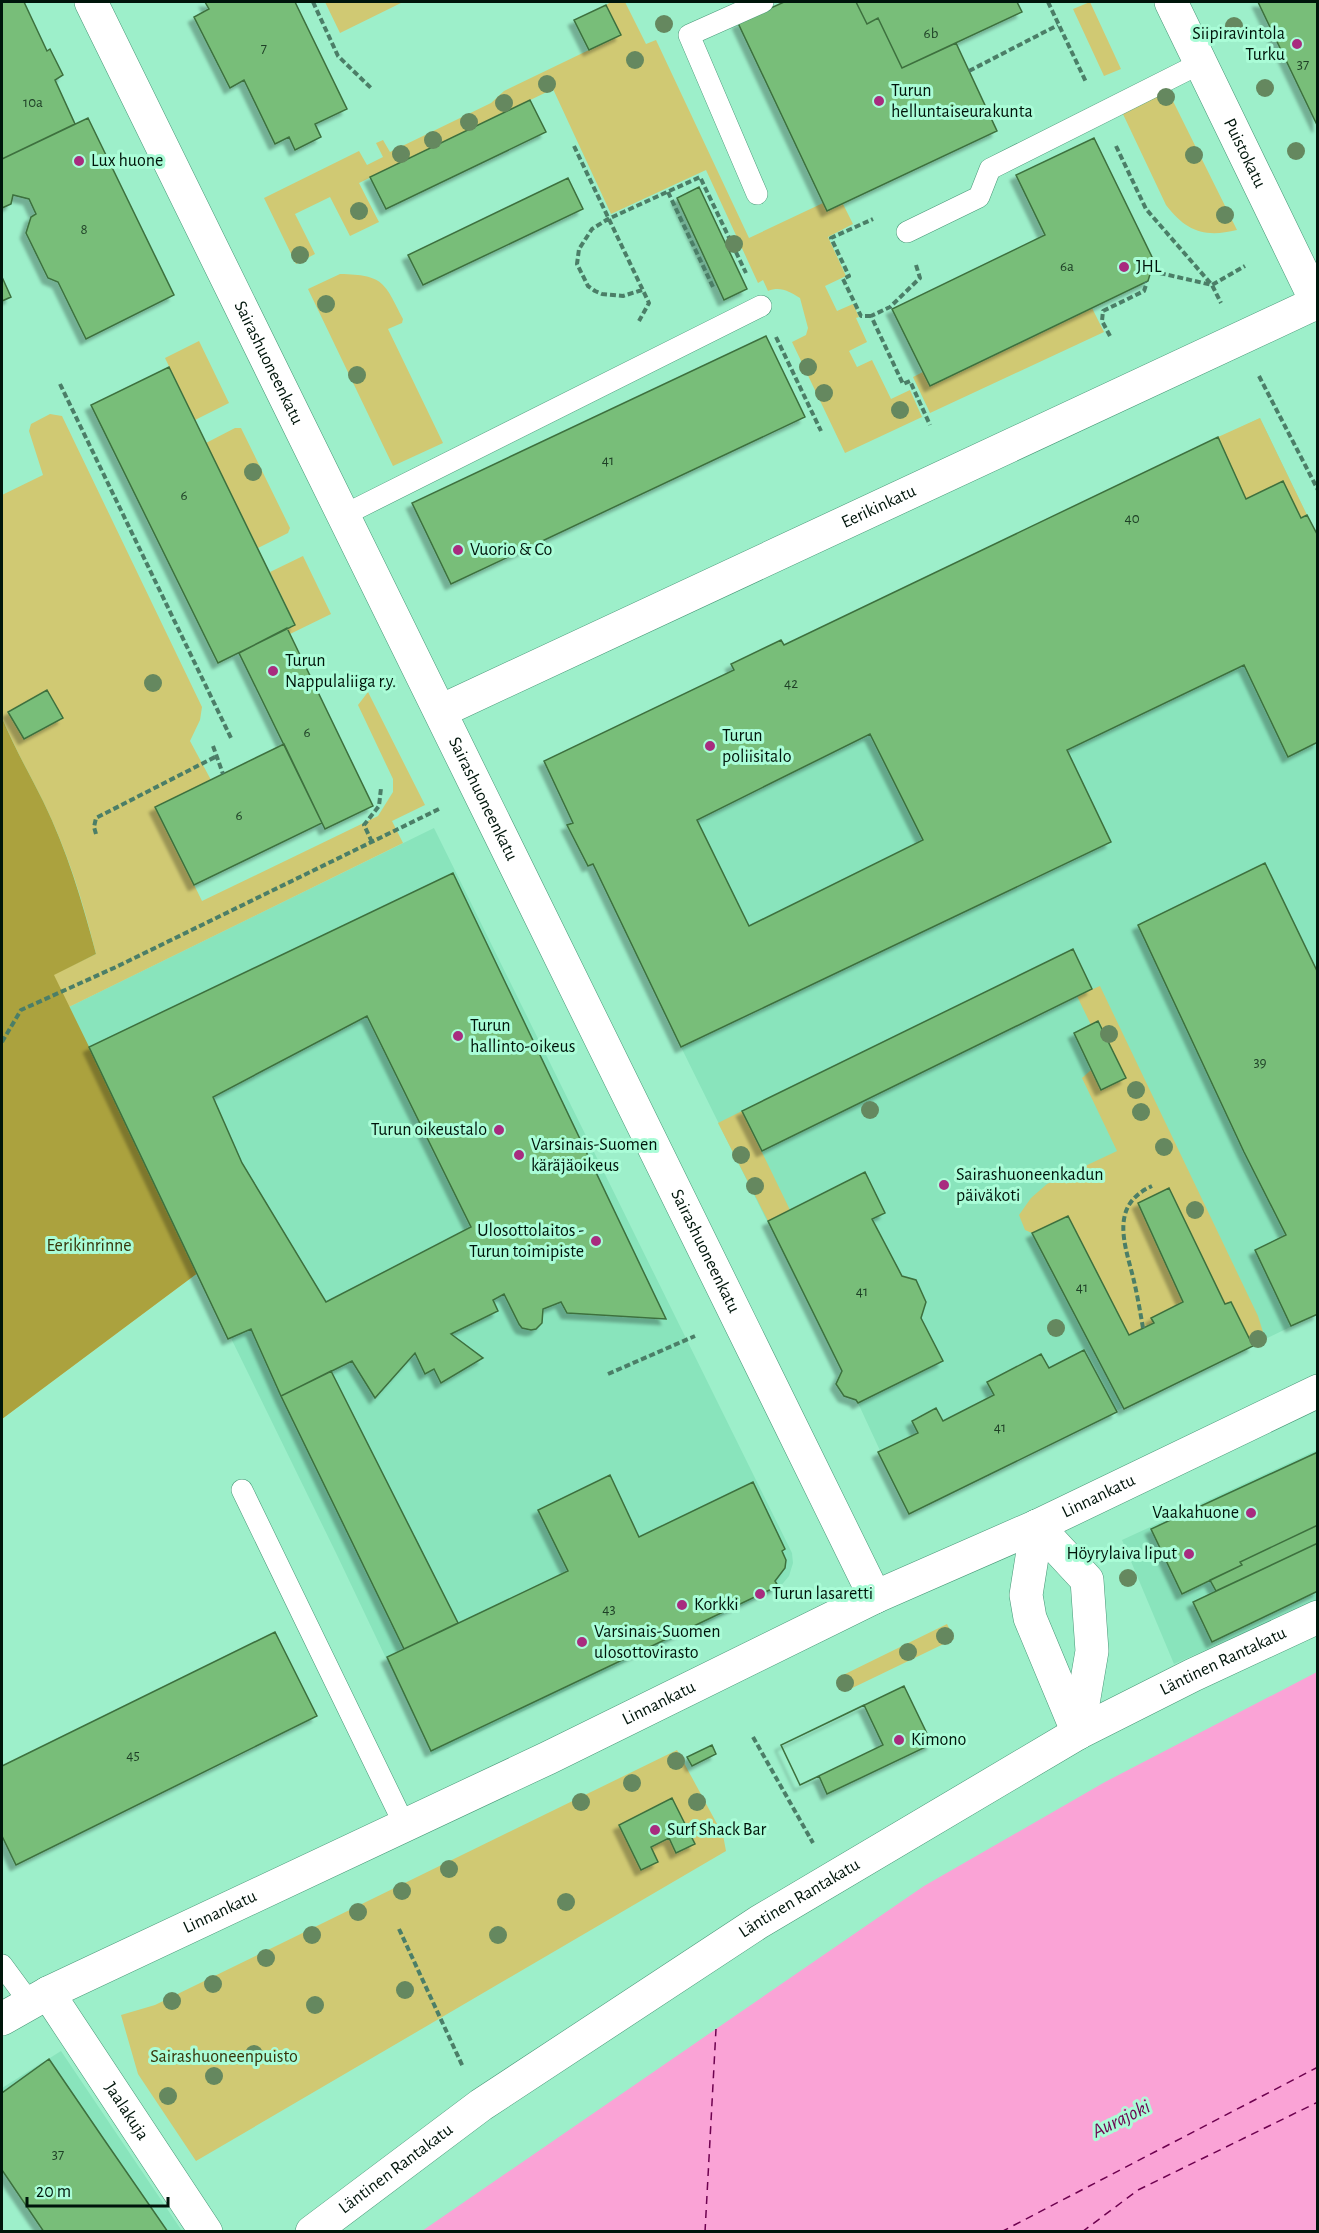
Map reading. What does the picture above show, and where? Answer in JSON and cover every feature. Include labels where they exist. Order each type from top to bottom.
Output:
[{"type":"street","name":"Sairashuoneenkatu","points":[[91,2],[875,1597]]},
{"type":"street","name":"Puistokatu","points":[[1172,2],[1317,303]]},
{"type":"street","name":"Eerikinkatu","points":[[441,711],[1317,303]]},
{"type":"street","name":"Linnankatu","points":[[2,2019],[39,1998],[548,1758],[875,1597],[1037,1526],[1317,1391]]},
{"type":"street","points":[[1037,1526],[1026,1595],[1030,1618],[1078,1733]]},
{"type":"street","points":[[1037,1526],[1087,1581],[1092,1651],[1078,1733]]},
{"type":"street","name":"Läntinen Rantakatu","points":[[312,2232],[481,2105],[759,1922],[1078,1733],[1193,1675],[1317,1617]]},
{"type":"street","name":"Jaalakuja","points":[[39,1998],[206,2232]]},
{"type":"lane","points":[[757,194],[689,35],[763,2]]},
{"type":"lane","points":[[907,232],[979,197],[990,169],[1201,63]]},
{"type":"lane","points":[[344,515],[761,306]]},
{"type":"lane","points":[[242,1491],[404,1824]]},
{"type":"lane","points":[[2,1965],[39,1998]]},
{"type":"path","points":[[313,2],[338,56],[372,89]]},
{"type":"path","points":[[1048,2],[1146,209],[1212,285]]},
{"type":"path","points":[[969,71],[1058,25]]},
{"type":"path","points":[[574,146],[649,303],[639,321]]},
{"type":"path","points":[[642,290],[623,296],[602,294],[588,286],[577,264],[579,249],[592,229],[608,219],[700,177],[821,431]]},
{"type":"path","points":[[669,192],[730,322]]},
{"type":"path","points":[[849,230],[831,238],[849,276],[843,279],[861,316],[871,316],[890,307]]},
{"type":"path","points":[[1151,271],[1212,285],[1245,266]]},
{"type":"path","points":[[1110,336],[1102,321],[1104,311],[1144,291],[1145,282]]},
{"type":"path","points":[[871,316],[903,384],[910,381],[930,424]]},
{"type":"path","points":[[60,384],[231,738]]},
{"type":"path","points":[[1272,402],[1317,490]]},
{"type":"path","points":[[213,746],[223,774]]},
{"type":"path","points":[[96,834],[94,827],[96,818],[217,756]]},
{"type":"path","points":[[372,842],[364,825],[379,806],[381,788]]},
{"type":"path","points":[[2,1041],[21,1010],[138,956],[439,809]]},
{"type":"path","points":[[1143,1328],[1122,1231],[1126,1211],[1131,1201],[1138,1192],[1152,1186]]},
{"type":"path","points":[[608,1374],[695,1336]]},
{"type":"path","points":[[753,1737],[833,1878]]},
{"type":"path","points":[[399,1929],[481,2105]]},
{"type":"shaded area","points":[[1260,418],[1317,536],[1317,1314],[908,1511],[858,1403],[844,1396],[836,1384],[841,1371],[681,1047],[544,761]]},
{"type":"shaded area","points":[[434,828],[792,1553],[793,1563],[789,1576],[779,1588],[432,1755],[337,1555],[69,1007]]},
{"type":"shaded area","points":[[1317,1450],[1317,1600],[1174,1664],[1122,1540]]},
{"type":"shaded area","points":[[61,2051],[182,2231],[44,2231],[2,2170],[2,2088]]},
{"type":"green space","points":[[325,2],[403,2],[340,33]]},
{"type":"green space","points":[[611,2],[625,2],[646,44],[656,40],[749,238],[823,203],[827,211],[843,204],[853,224],[828,237],[846,276],[825,286],[837,311],[853,304],[859,317],[856,318],[867,342],[849,351],[857,367],[872,360],[891,399],[910,390],[922,417],[845,453],[792,342],[806,335],[808,328],[800,298],[784,290],[768,291],[763,280],[758,283],[706,170],[611,214],[553,89],[359,183],[379,222],[350,236],[330,197],[295,214],[315,254],[296,264],[264,198],[359,151],[367,165],[383,157],[376,143],[383,140],[390,152],[491,103],[504,91],[620,35],[606,5]]},
{"type":"green space","points":[[1090,2],[1121,69],[1104,76],[1073,9]]},
{"type":"green space","points":[[1167,89],[1237,230],[1215,233],[1197,230],[1181,221],[1166,205],[1122,112]]},
{"type":"green space","points":[[340,274],[366,276],[374,279],[381,283],[391,296],[403,319],[402,323],[388,329],[443,443],[393,466],[308,289]]},
{"type":"green space","points":[[1092,308],[1104,332],[930,413],[913,377],[923,372],[930,386]]},
{"type":"green space","points":[[199,341],[229,403],[195,420],[165,358]]},
{"type":"green space","points":[[50,414],[62,416],[202,707],[200,720],[190,741],[211,780],[156,807],[202,901],[378,816],[393,792],[393,779],[358,705],[368,692],[425,805],[392,821],[403,843],[69,1007],[199,1272],[2,1419],[2,867],[54,974],[96,954],[80,895],[60,838],[2,718],[2,495],[43,475],[29,431],[31,424]]},
{"type":"green space","points":[[1260,418],[1307,515],[1301,518],[1283,481],[1246,499],[1218,437]]},
{"type":"green space","points":[[235,428],[241,428],[290,528],[288,533],[258,548],[206,443]]},
{"type":"green space","points":[[303,556],[331,614],[290,634],[287,628],[295,624],[270,572]]},
{"type":"green space","name":"Eerikinrinne","points":[[2,718],[43,801],[67,857],[96,954],[54,975],[199,1272],[2,1419]]},
{"type":"green space","points":[[1100,986],[1258,1316],[1263,1340],[1253,1346],[1231,1302],[1225,1304],[1169,1188],[1138,1204],[1183,1302],[1152,1318],[1154,1323],[1129,1335],[1068,1216],[1032,1233],[1025,1230],[1019,1215],[1031,1198],[1047,1184],[1117,1151],[1082,1078],[1091,1070],[1101,1090],[1125,1078],[1099,1021],[1091,1025],[1077,996]]},
{"type":"green space","points":[[742,1111],[790,1210],[768,1221],[718,1123]]},
{"type":"green space","points":[[947,1624],[954,1639],[844,1692],[837,1678]]},
{"type":"green space","name":"Sairashuoneenpuisto","points":[[677,1750],[723,1835],[726,1851],[196,2161],[138,2074],[121,2015],[155,2005]]},
{"type":"water","name":"Aurajoki","points":[[1317,1672],[1317,2231],[422,2231],[924,1886],[1105,1782]]},
{"type":"building","points":[[2,2],[24,2],[47,51],[50,49],[63,75],[55,80],[75,124],[2,159]]},
{"type":"building","points":[[205,2],[295,2],[347,109],[315,124],[321,137],[295,150],[289,137],[275,144],[244,80],[230,88],[194,17],[209,9]]},
{"type":"building","name":"Turun helluntaiseurakunta","points":[[784,2],[856,2],[867,24],[878,18],[902,68],[956,43],[997,131],[827,211],[738,23]]},
{"type":"building","points":[[856,2],[1017,2],[1022,12],[902,68],[878,18],[867,24]]},
{"type":"building","points":[[1258,2],[1318,2],[1318,127]]},
{"type":"building","points":[[606,5],[621,35],[589,50],[574,20]]},
{"type":"building","points":[[530,100],[546,132],[386,209],[370,177]]},
{"type":"building","points":[[88,118],[174,295],[86,339],[58,282],[48,278],[26,233],[31,217],[36,214],[29,199],[13,195],[11,204],[2,208],[2,159]]},
{"type":"building","points":[[1094,138],[1154,261],[1148,281],[930,386],[892,309],[1045,235],[1016,175]]},
{"type":"building","points":[[568,178],[583,209],[423,285],[408,255]]},
{"type":"building","points":[[699,187],[747,289],[724,300],[677,198]]},
{"type":"building","points":[[2,277],[11,297],[2,301]]},
{"type":"building","points":[[766,336],[805,417],[451,584],[412,503]]},
{"type":"building","points":[[169,367],[295,625],[218,663],[91,405]]},
{"type":"building","name":"Turun poliisitalo","points":[[1218,437],[1246,499],[1283,481],[1301,518],[1307,515],[1318,536],[1318,742],[1288,757],[1244,665],[1067,750],[1111,842],[681,1047],[593,864],[588,866],[567,825],[573,823],[544,761],[734,670],[731,664],[781,640],[784,645]],"holes":[[[870,734],[923,840],[749,926],[697,820]]]},
{"type":"building","points":[[287,628],[373,806],[325,829],[239,653]]},
{"type":"building","points":[[47,690],[63,718],[24,739],[8,712]]},
{"type":"building","points":[[284,744],[322,823],[194,885],[155,807]]},
{"type":"building","points":[[1265,863],[1318,973],[1318,1314],[1291,1326],[1255,1250],[1286,1235],[1244,1152],[1138,925]]},
{"type":"building","name":"Turun oikeustalo","points":[[453,873],[666,1319],[567,1313],[561,1302],[543,1309],[542,1323],[536,1329],[531,1330],[522,1328],[519,1324],[504,1294],[493,1300],[498,1311],[451,1334],[483,1358],[441,1383],[434,1369],[425,1374],[415,1353],[375,1398],[352,1361],[281,1396],[251,1329],[228,1339],[89,1047]],"holes":[[[367,1016],[471,1227],[326,1302],[242,1163],[213,1097]]]},
{"type":"building","points":[[1073,949],[1092,989],[762,1151],[742,1111]]},
{"type":"building","points":[[1098,1021],[1126,1078],[1101,1090],[1074,1033]]},
{"type":"building","points":[[865,1172],[885,1213],[872,1219],[902,1276],[916,1280],[926,1302],[921,1318],[943,1361],[858,1403],[844,1396],[836,1384],[842,1371],[768,1221]]},
{"type":"building","points":[[1169,1188],[1225,1304],[1231,1302],[1253,1346],[1124,1409],[1032,1233],[1068,1216],[1129,1335],[1154,1323],[1151,1318],[1183,1302],[1138,1203]]},
{"type":"building","points":[[1084,1350],[1117,1412],[909,1514],[878,1452],[918,1433],[912,1421],[936,1408],[943,1421],[994,1395],[987,1382],[1041,1354],[1049,1368]]},
{"type":"building","points":[[331,1371],[458,1623],[404,1649],[281,1396]]},
{"type":"building","name":"Vaakahuone","points":[[1318,1452],[1318,1525],[1240,1562],[1242,1565],[1182,1594],[1151,1529]]},
{"type":"building","points":[[610,1475],[639,1537],[753,1482],[785,1549],[782,1551],[786,1560],[785,1568],[775,1581],[778,1586],[431,1751],[387,1657],[568,1571],[538,1510]]},
{"type":"building","points":[[1318,1525],[1318,1543],[1216,1591],[1210,1580],[1242,1565],[1240,1562]]},
{"type":"building","points":[[1318,1543],[1318,1591],[1212,1642],[1193,1602]]},
{"type":"building","points":[[275,1632],[317,1716],[16,1865],[2,1836],[2,1766]]},
{"type":"building","points":[[904,1686],[932,1744],[827,1794],[819,1776],[800,1785],[781,1745]]},
{"type":"building","points":[[864,1705],[883,1745],[800,1785],[781,1745]]},
{"type":"building","points":[[712,1745],[716,1754],[692,1766],[687,1757]]},
{"type":"building","points":[[672,1798],[695,1844],[676,1853],[669,1838],[651,1847],[658,1862],[641,1870],[619,1825]]},
{"type":"building","points":[[49,2059],[168,2232],[44,2232],[2,2170],[2,2093]]},
{"type":"ferry route","points":[[705,2232],[716,2029]]},
{"type":"ferry route","points":[[1001,2232],[1318,2067]]},
{"type":"ferry route","points":[[1082,2232],[1138,2190],[1318,2102]]},
{"type":"place","name":"Siipiravintola Turku","points":[[1297,44]]},
{"type":"place","name":"Turun helluntaiseurakunta","points":[[879,101]]},
{"type":"place","name":"Lux huone","points":[[79,161]]},
{"type":"place","name":"JHL","points":[[1124,267]]},
{"type":"place","name":"Vuorio & Co","points":[[458,550]]},
{"type":"place","name":"Turun Nappulaliiga r.y.","points":[[273,671]]},
{"type":"place","name":"Turun poliisitalo","points":[[710,746]]},
{"type":"place","name":"Turun hallinto-oikeus","points":[[458,1036]]},
{"type":"place","name":"Turun oikeustalo","points":[[499,1130]]},
{"type":"place","name":"Varsinais-Suomen käräjäoikeus","points":[[519,1155]]},
{"type":"place","name":"Sairashuoneenkadun päiväkoti","points":[[944,1185]]},
{"type":"place","name":"Ulosottolaitos - Turun toimipiste","points":[[596,1241]]},
{"type":"place","name":"Vaakahuone","points":[[1251,1513]]},
{"type":"place","name":"Höyrylaiva liput","points":[[1189,1554]]},
{"type":"place","name":"Turun lasaretti","points":[[760,1594]]},
{"type":"place","name":"Korkki","points":[[682,1605]]},
{"type":"place","name":"Varsinais-Suomen ulosottovirasto","points":[[582,1642]]},
{"type":"place","name":"Kimono","points":[[899,1740]]},
{"type":"place","name":"Surf Shack Bar","points":[[655,1830]]}]
